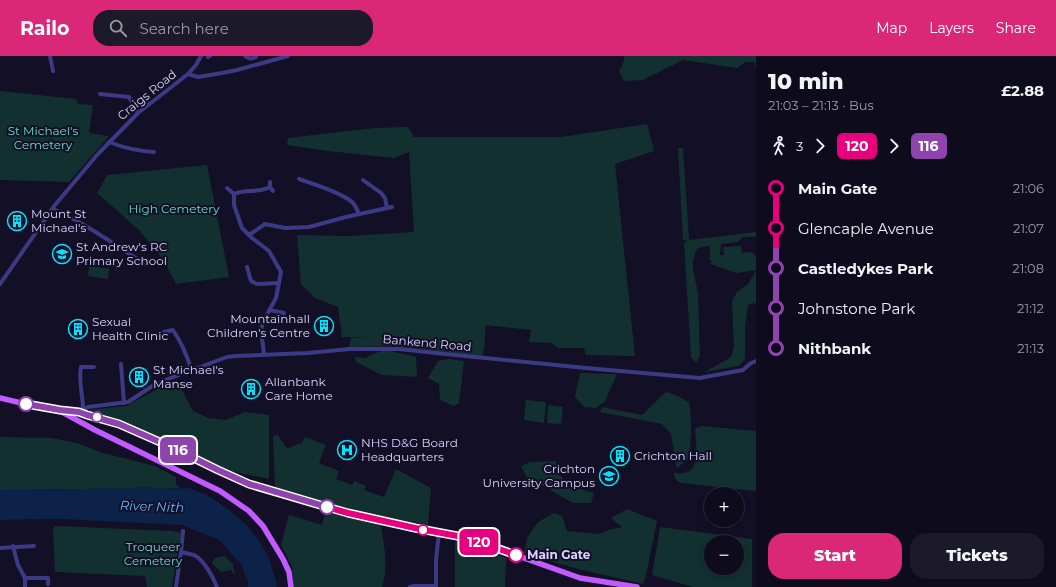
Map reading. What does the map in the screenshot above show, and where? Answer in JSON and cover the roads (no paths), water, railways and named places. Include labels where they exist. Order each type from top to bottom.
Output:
[{"type":"main road","points":[[0,398],[38,407],[60,410],[81,410],[87,415],[119,424],[169,446],[249,484],[348,513],[468,538],[580,578],[637,587]]},
{"type":"main road","points":[[60,410],[95,430],[220,491],[249,511],[263,526],[284,559],[291,587]]},
{"type":"street","points":[[50,56],[53,71]]},
{"type":"street","name":"Craigs Road","points":[[0,284],[53,209],[97,155],[138,113],[188,74],[196,66],[200,56]]},
{"type":"street","points":[[245,56],[252,59],[256,57]]},
{"type":"street","name":"Craigs Road","points":[[188,74],[198,77],[222,73],[288,56]]},
{"type":"street","points":[[100,94],[129,97],[138,113]]},
{"type":"street","points":[[109,142],[125,148],[154,152]]},
{"type":"street","points":[[299,179],[334,192],[351,202],[356,207],[359,214]]},
{"type":"street","points":[[363,180],[381,193],[385,198],[387,208]]},
{"type":"street","points":[[234,194],[240,192],[272,189],[270,182]]},
{"type":"street","points":[[227,188],[234,194],[234,205],[242,228],[269,251],[281,272],[276,298],[263,322],[261,330],[264,354]]},
{"type":"street","points":[[249,235],[264,224],[284,228],[309,227],[392,207]]},
{"type":"street","points":[[53,209],[78,221],[145,264]]},
{"type":"street","points":[[247,267],[251,281],[257,284],[279,283]]},
{"type":"street","points":[[246,285],[251,281]]},
{"type":"street","points":[[269,310],[284,313]]},
{"type":"street","points":[[164,332],[173,330],[192,369]]},
{"type":"street","name":"Bankend Road","points":[[81,410],[128,402],[154,385],[192,369],[227,357],[236,356],[308,353],[350,349],[399,349],[436,354],[700,378],[743,370],[751,363],[756,361]]},
{"type":"street","points":[[121,364],[124,403]]},
{"type":"street","points":[[81,410],[82,367],[94,367]]},
{"type":"street","points":[[176,587],[183,531]]},
{"type":"street","points":[[410,587],[436,587],[436,560],[439,532]]},
{"type":"street","points":[[13,546],[18,565],[25,578],[25,587]]},
{"type":"street","points":[[0,548],[13,546],[34,546]]},
{"type":"street","points":[[181,552],[195,556],[202,562],[209,571],[217,587]]},
{"type":"street","points":[[25,578],[48,578],[48,584]]},
{"type":"water","name":"River Nith","points":[[145,487],[159,489],[189,488],[207,495],[225,507],[246,524],[260,542],[269,558],[277,587],[248,587],[248,582],[241,564],[219,540],[182,525],[61,519],[0,520],[0,490],[102,488],[130,489]]},
{"type":"place","name":"Mount St Michael's","points":[[17,221]]},
{"type":"place","name":"St Andrew's RC Primary School","points":[[62,254]]},
{"type":"place","name":"Mountainhall Children's Centre","points":[[324,326]]},
{"type":"place","name":"Sexual Health Clinic","points":[[78,329]]},
{"type":"place","name":"St Michael's Manse","points":[[139,377]]},
{"type":"place","name":"Allanbank Care Home","points":[[251,389]]},
{"type":"place","name":"NHS D&G Board Headquarters","points":[[347,450]]},
{"type":"place","name":"Crichton Hall","points":[[620,456]]},
{"type":"place","name":"Crichton University Campus","points":[[609,476]]},
{"type":"place","name":"Main Gate","points":[[516,555]]},
{"type":"park label","name":"St Michael's Cemetery","points":[[43,138]]},
{"type":"park label","name":"High Cemetery","points":[[174,209]]},
{"type":"park label","name":"Troqueer Cemetery","points":[[153,554]]}]
